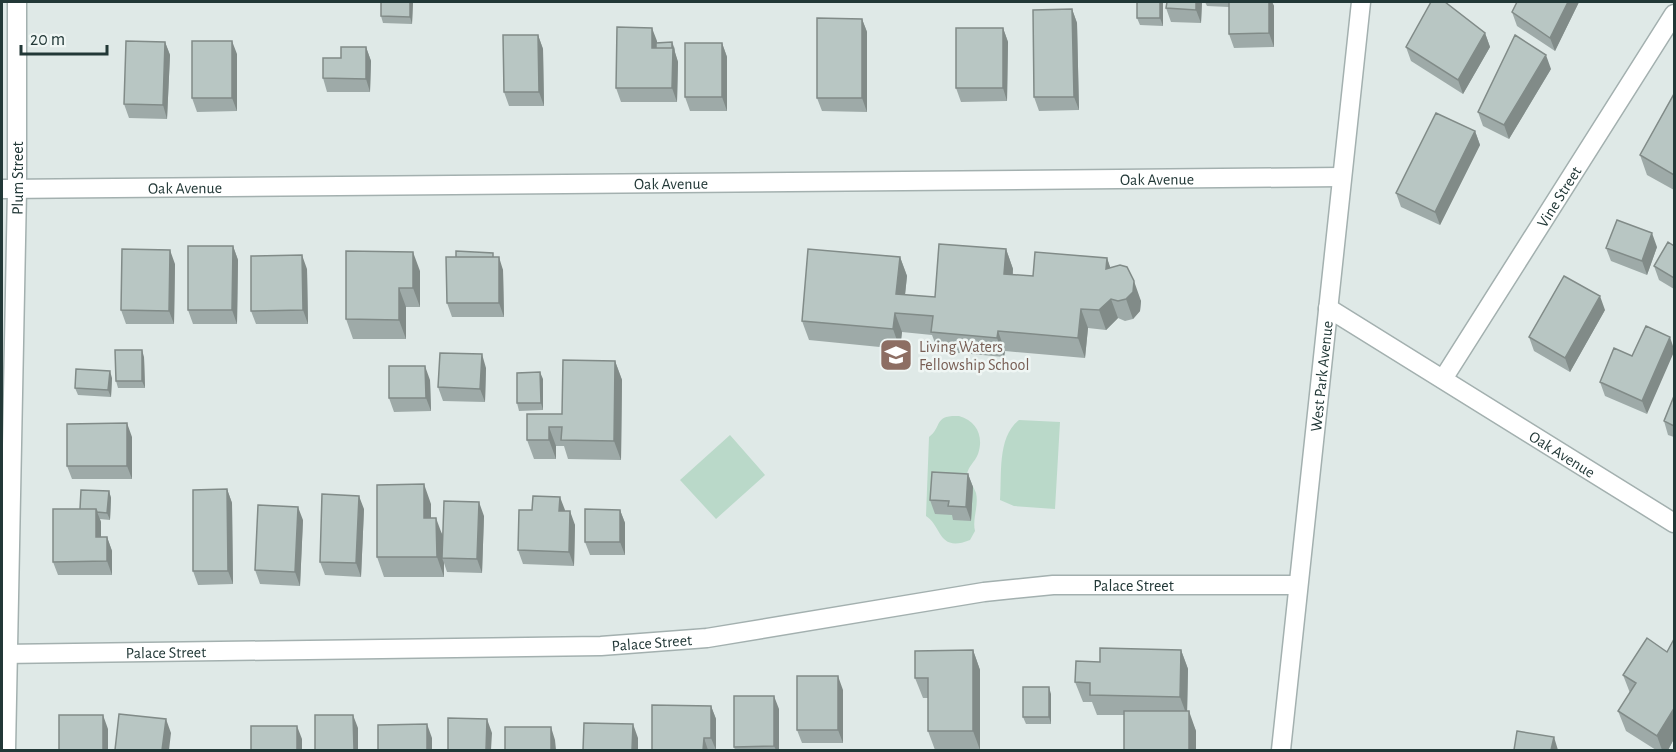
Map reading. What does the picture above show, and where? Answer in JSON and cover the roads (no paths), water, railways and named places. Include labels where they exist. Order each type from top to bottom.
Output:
[{"type":"street","name":"Plum Street","points":[[6,750],[4,654],[9,190],[17,2]]},
{"type":"street","name":"West Park Avenue","points":[[1281,750],[1361,2]]},
{"type":"street","name":"Vine Street","points":[[1443,380],[1674,14]]},
{"type":"street","name":"Oak Avenue","points":[[9,190],[1341,177]]},
{"type":"street","name":"Oak Avenue","points":[[1328,308],[1674,523]]},
{"type":"street","name":"Palace Street","points":[[4,654],[601,646],[707,638],[984,592],[1053,585],[1297,585]]},
{"type":"place","name":"Living Waters Fellowship School","points":[[896,355]]}]
